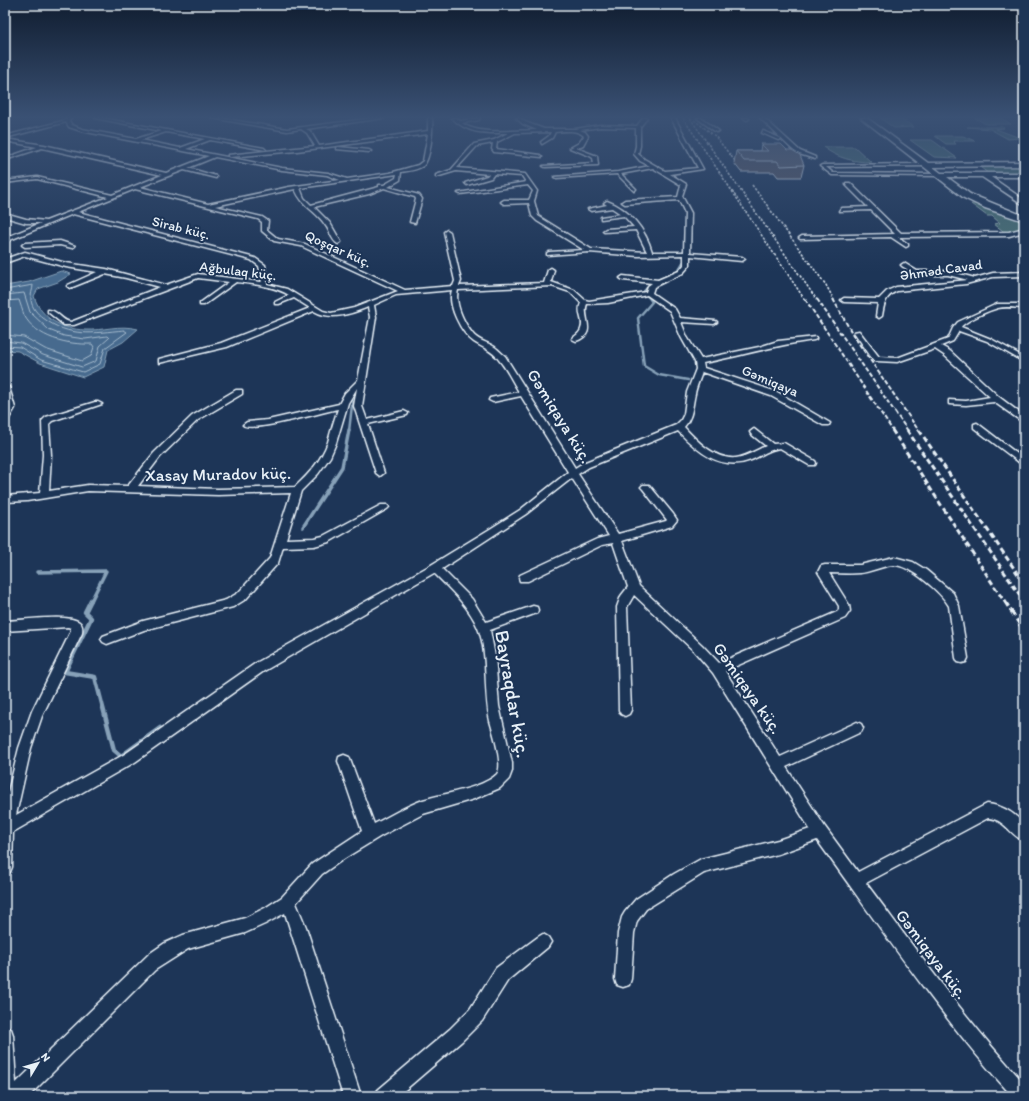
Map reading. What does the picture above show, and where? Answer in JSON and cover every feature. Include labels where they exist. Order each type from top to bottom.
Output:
[{"type":"street","points":[[143,169],[167,175]]},
{"type":"street","points":[[5,240],[181,169]]},
{"type":"street","points":[[189,169],[214,177]]},
{"type":"street","points":[[285,169],[328,174],[346,180]]},
{"type":"street","points":[[210,205],[296,187],[399,172],[407,169]]},
{"type":"street","points":[[582,169],[584,175]]},
{"type":"street","points":[[605,169],[608,174]]},
{"type":"street","points":[[556,177],[618,174],[642,169]]},
{"type":"street","points":[[649,293],[651,286],[685,269],[688,261],[688,213],[680,198],[684,184],[658,169]]},
{"type":"street","points":[[664,173],[697,169]]},
{"type":"street","points":[[826,169],[832,174],[1024,175]]},
{"type":"street","points":[[858,169],[864,174]]},
{"type":"street","points":[[932,169],[972,199],[1024,219]]},
{"type":"street","points":[[947,169],[955,175]]},
{"type":"street","points":[[976,169],[1024,203]]},
{"type":"street","points":[[450,176],[441,175],[454,170],[523,175],[535,191],[530,201],[535,216],[539,220],[590,251]]},
{"type":"street","points":[[309,207],[354,197],[384,187],[398,179],[399,172]]},
{"type":"street","points":[[467,184],[489,177],[493,172]]},
{"type":"street","points":[[618,174],[634,190]]},
{"type":"street","points":[[5,182],[37,178],[114,197]]},
{"type":"street","points":[[361,178],[366,182],[417,196],[419,199],[413,222]]},
{"type":"street","points":[[460,193],[530,183]]},
{"type":"street","points":[[848,184],[900,235]]},
{"type":"street","points":[[296,187],[302,199],[328,224],[338,242]]},
{"type":"street","name":"Qoşqar küç.","points":[[136,188],[210,205],[263,220],[265,224],[263,227],[264,230],[276,240],[304,245],[403,291]]},
{"type":"street","points":[[625,202],[680,198]]},
{"type":"street","points":[[504,202],[530,201]]},
{"type":"street","points":[[591,209],[609,205],[623,215],[638,228],[648,244],[650,254]]},
{"type":"street","points":[[842,210],[874,208]]},
{"type":"street","name":"Sirab küç.","points":[[74,213],[253,258],[262,265],[265,281],[264,284]]},
{"type":"street","points":[[5,215],[26,221],[49,223]]},
{"type":"street","points":[[603,218],[623,215]]},
{"type":"street","points":[[606,231],[638,228]]},
{"type":"street","points":[[802,238],[1009,234],[1024,230]]},
{"type":"street","name":"Gəmiqaya küç.","points":[[447,232],[458,281],[453,296],[462,324],[476,340],[492,348],[502,358],[616,539],[624,557],[634,588],[698,648],[717,669],[820,832],[932,986],[994,1063],[1024,1096]]},
{"type":"street","points":[[893,236],[906,245]]},
{"type":"street","points":[[5,261],[56,243]]},
{"type":"street","points":[[26,245],[56,243],[72,246]]},
{"type":"street","points":[[549,254],[590,251],[650,254],[677,252],[742,259]]},
{"type":"street","points":[[25,254],[66,265],[106,271],[166,287]]},
{"type":"street","points":[[904,265],[916,273],[948,273],[975,280]]},
{"type":"street","points":[[547,284],[551,270]]},
{"type":"street","points":[[70,286],[106,271]]},
{"type":"street","name":"Əhməd Cavad","points":[[881,301],[889,292],[896,289],[975,280],[994,275],[1024,274]]},
{"type":"street","name":"Ağbulaq küç.","points":[[50,311],[66,324],[72,324],[198,276],[264,284],[285,290],[326,314],[336,315],[370,305],[390,295],[403,291],[456,288],[547,284],[565,288],[578,295],[585,302]]},
{"type":"street","points":[[623,278],[658,282]]},
{"type":"street","points":[[202,304],[235,280]]},
{"type":"street","points":[[576,339],[585,332],[587,328],[582,310],[585,302],[608,301],[649,293]]},
{"type":"street","points":[[6,828],[130,758],[260,668],[435,568],[523,512],[574,472],[598,459],[679,427],[685,421],[691,392],[700,365],[684,336],[671,307],[656,300],[649,293]]},
{"type":"street","points":[[277,302],[295,295]]},
{"type":"street","points":[[844,300],[881,301],[880,316]]},
{"type":"street","points":[[370,305],[373,317],[358,406],[380,473]]},
{"type":"street","points":[[857,332],[873,356],[881,360],[908,357],[952,340],[956,328],[973,316],[997,306],[1024,306]]},
{"type":"street","points":[[162,361],[224,345],[314,308]]},
{"type":"street","points":[[677,320],[714,322]]},
{"type":"street","points":[[956,328],[989,340],[1024,360]]},
{"type":"street","points":[[700,365],[778,343],[814,338]]},
{"type":"street","points":[[936,346],[947,353],[996,399],[1024,420]]},
{"type":"street","name":"Gəmiqaya","points":[[700,365],[774,394],[826,423]]},
{"type":"street","name":"Xasay Muradov küç.","points":[[5,499],[88,488],[218,492],[297,490],[318,469],[328,452],[351,388],[362,381]]},
{"type":"street","points":[[5,387],[11,408],[5,418]]},
{"type":"street","points":[[130,490],[157,455],[195,418],[239,392]]},
{"type":"street","points":[[493,400],[523,393]]},
{"type":"street","points":[[952,402],[966,403],[996,399]]},
{"type":"street","points":[[44,495],[47,454],[45,423],[49,419],[98,404]]},
{"type":"street","points":[[247,425],[268,423],[344,405]]},
{"type":"street","points":[[364,423],[404,413]]},
{"type":"street","points":[[977,426],[1024,463]]},
{"type":"street","points":[[679,427],[692,440],[709,453],[726,461],[740,461],[772,447],[784,446],[812,463]]},
{"type":"street","points":[[754,432],[772,447]]},
{"type":"street","points":[[524,578],[600,542],[669,524],[672,520],[646,487]]},
{"type":"street","points":[[107,639],[143,626],[229,604],[242,596],[274,560],[281,543],[297,490]]},
{"type":"street","points":[[281,543],[314,542],[326,539],[384,507]]},
{"type":"street","points":[[717,669],[841,615],[845,611],[844,605],[823,572],[825,569],[860,569],[894,560],[909,565],[922,573],[949,596],[954,606],[962,658]]},
{"type":"street","name":"Bayraqdar küç.","points":[[16,1096],[149,964],[168,950],[195,938],[239,929],[260,920],[288,901],[305,879],[318,868],[370,835],[414,810],[443,799],[489,787],[497,783],[503,777],[506,771],[505,755],[493,706],[488,648],[483,628],[464,596],[435,568]]},
{"type":"street","points":[[625,710],[622,607],[625,599],[634,588]]},
{"type":"street","points":[[483,628],[533,610]]},
{"type":"street","points":[[5,626],[69,622],[77,626],[76,633],[36,716],[15,788],[6,828],[5,868]]},
{"type":"street","points":[[778,764],[857,728]]},
{"type":"street","points":[[344,761],[370,835]]},
{"type":"street","points":[[856,881],[987,811],[994,810],[1023,829]]},
{"type":"street","points":[[623,980],[626,933],[630,917],[641,904],[701,866],[778,847],[820,832]]},
{"type":"street","points":[[288,901],[298,926],[352,1096]]},
{"type":"street","points":[[384,1096],[456,1035],[476,1015],[502,974],[543,942]]},
{"type":"street","points":[[5,1035],[8,1096]]},
{"type":"green space","points":[[983,169],[1024,169],[1024,173],[988,173]]},
{"type":"green space","points":[[971,204],[976,204],[1024,221],[1024,228],[1016,231],[1003,231],[994,224],[1000,223],[992,216],[987,216]]},
{"type":"water","points":[[61,271],[71,274],[58,282],[38,289],[34,296],[37,304],[47,317],[68,328],[92,330],[124,327],[138,329],[123,342],[108,350],[104,367],[83,377],[40,363],[18,351],[5,350],[5,286],[29,282]]},
{"type":"waterway","points":[[657,280],[677,272],[683,262]]},
{"type":"waterway","points":[[644,291],[651,283]]},
{"type":"waterway","points":[[646,295],[650,299]]},
{"type":"waterway","points":[[650,299],[652,302],[638,318],[644,366],[659,375],[688,380]]},
{"type":"waterway","points":[[349,431],[353,397]]},
{"type":"waterway","points":[[303,527],[342,467],[349,430]]},
{"type":"waterway","points":[[37,572],[106,571],[91,601]]},
{"type":"waterway","points":[[91,600],[85,612],[91,618],[65,672],[95,677],[114,750],[121,756],[160,728]]},
{"type":"railway","points":[[717,169],[805,300]]},
{"type":"railway","points":[[726,169],[817,300]]},
{"type":"railway","points":[[752,185],[826,285],[834,300]]},
{"type":"railway","points":[[805,299],[893,431]]},
{"type":"railway","points":[[817,299],[908,431]]},
{"type":"railway","points":[[833,299],[853,335],[919,431]]},
{"type":"railway","points":[[892,430],[1004,601]]},
{"type":"railway","points":[[907,430],[1024,601]]},
{"type":"railway","points":[[919,430],[1024,583]]},
{"type":"railway","points":[[1004,600],[1024,631]]}]
